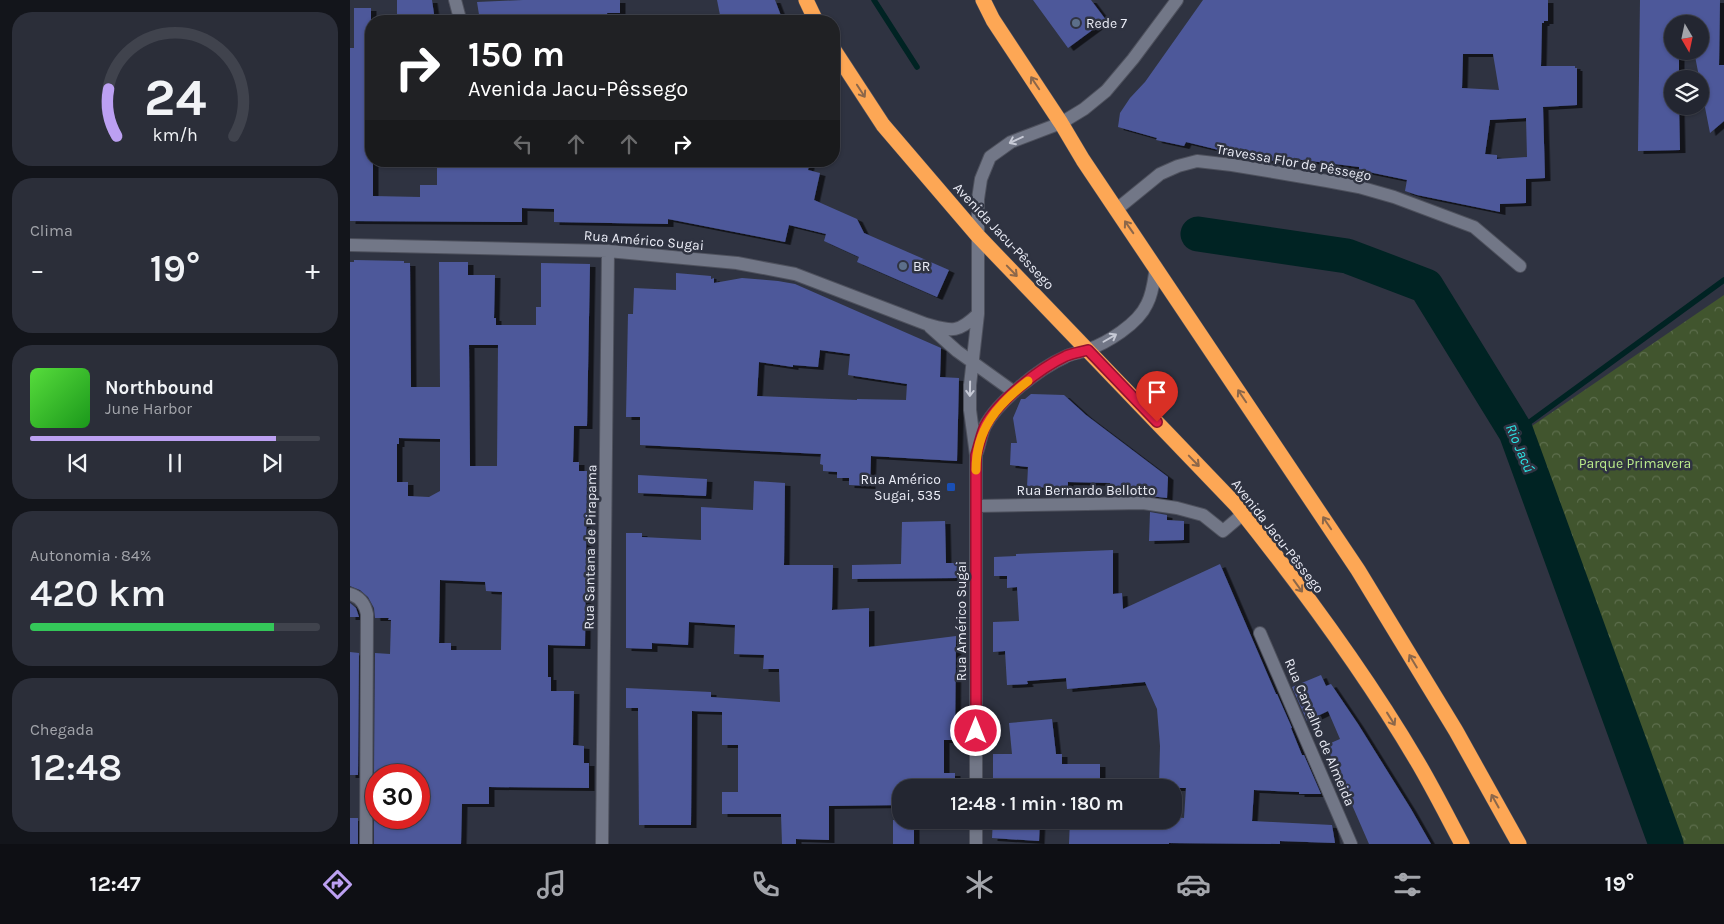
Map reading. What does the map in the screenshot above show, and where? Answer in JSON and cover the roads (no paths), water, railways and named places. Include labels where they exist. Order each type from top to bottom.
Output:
[{"type":"highway","points":[[806,0],[813,15]]},
{"type":"highway","points":[[983,0],[993,20],[1083,160],[1358,570],[1456,731],[1519,844]]},
{"type":"highway","name":"Avenida Jacu-Pêssego","points":[[840,59],[883,125],[978,236],[1243,514],[1273,551],[1364,678],[1416,760],[1462,844]]},
{"type":"street","points":[[455,0],[459,15]]},
{"type":"street","name":"Rua Américo Sugai","points":[[976,779],[976,455],[970,410],[972,361],[978,314],[978,199],[981,179],[990,157],[1011,142],[1061,124],[1084,109],[1106,91],[1133,60],[1177,0]]},
{"type":"street","name":"Travessa Flor de Pêssego","points":[[1116,209],[1160,174],[1178,166],[1197,162],[1232,165],[1359,187],[1402,200],[1474,227],[1520,266]]},
{"type":"street","name":"Rua Américo Sugai","points":[[350,245],[608,251],[737,263],[795,274],[926,324],[947,330],[958,329],[966,325],[978,314]]},
{"type":"street","name":"Rua Santana de Pirapama","points":[[602,844],[608,251]]},
{"type":"street","name":"Rua Américo Sugai","points":[[976,455],[985,427],[1014,392],[1051,364],[1065,357],[1088,350],[1121,332],[1137,319],[1147,305],[1153,288],[1156,267]]},
{"type":"street","name":"Rua Américo Sugai","points":[[926,324],[957,351],[1014,392]]},
{"type":"street","name":"Rua Bernardo Bellotto","points":[[976,506],[1143,503],[1177,508],[1204,515],[1224,531],[1243,514]]},
{"type":"street","points":[[350,594],[359,598],[366,607],[366,844]]},
{"type":"street","name":"Rua Carvalho de Almeida","points":[[1260,633],[1351,844]]},
{"type":"street","points":[[976,829],[976,844]]},
{"type":"waterway","points":[[874,0],[917,67]]},
{"type":"waterway","name":"Rio Jacú","points":[[1198,234],[1347,256],[1426,286],[1516,432],[1666,844]]},
{"type":"waterway","points":[[1516,432],[1724,280]]},
{"type":"place","name":"Rede 7","points":[[1076,23]]},
{"type":"place","name":"BR","points":[[903,266]]},
{"type":"place","name":"Rua Américo Sugai, 535","points":[[951,487]]},
{"type":"park label","name":"Parque Primavera","points":[[1635,463]]}]
